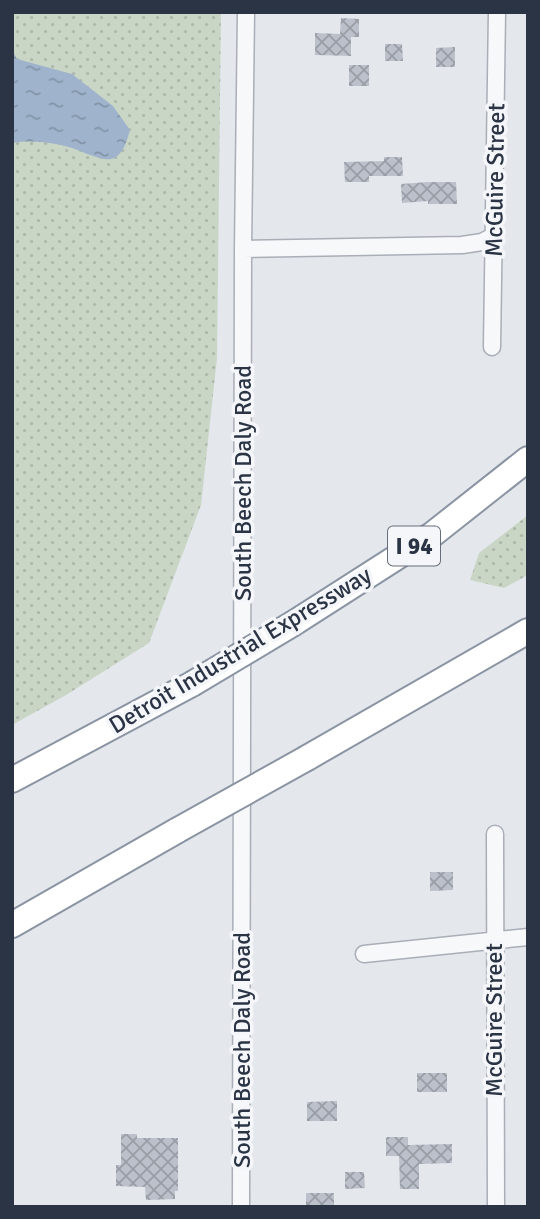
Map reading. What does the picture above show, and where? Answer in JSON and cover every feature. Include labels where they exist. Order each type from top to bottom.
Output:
[{"type":"highway","name":"Detroit Industrial Expressway","points":[[12,780],[192,684],[294,623],[433,534],[528,459]]},
{"type":"highway","points":[[12,925],[528,631]]},
{"type":"street","name":"South Beech Daly Road","points":[[241,1207],[246,12]]},
{"type":"street","name":"McGuire Street","points":[[492,347],[497,12]]},
{"type":"street","points":[[243,249],[462,244],[482,242],[493,236]]},
{"type":"street","name":"McGuire Street","points":[[495,834],[495,1207]]},
{"type":"street","points":[[364,954],[528,937]]},
{"type":"green space","points":[[12,12],[221,12],[217,358],[201,505],[149,643],[12,725]]},
{"type":"green space","points":[[528,515],[528,575],[504,588],[470,580],[479,553]]},
{"type":"water","points":[[12,50],[17,59],[72,74],[113,106],[130,130],[121,153],[108,159],[50,143],[12,143]]},
{"type":"building","points":[[341,18],[359,19],[359,37],[351,37],[351,56],[315,55],[315,33],[340,34]]},
{"type":"building","points":[[385,44],[402,44],[403,61],[385,61]]},
{"type":"building","points":[[455,47],[455,67],[436,67],[436,48]]},
{"type":"building","points":[[349,65],[369,65],[369,86],[349,86]]},
{"type":"building","points":[[384,157],[402,157],[403,176],[369,176],[369,182],[345,182],[344,162],[384,161]]},
{"type":"building","points":[[456,182],[457,204],[428,204],[428,201],[402,203],[401,184]]},
{"type":"building","points":[[430,872],[453,872],[453,890],[430,891]]},
{"type":"building","points":[[417,1073],[447,1073],[447,1092],[417,1092]]},
{"type":"building","points":[[337,1101],[337,1121],[307,1121],[307,1102]]},
{"type":"building","points":[[121,1134],[137,1134],[137,1138],[178,1138],[178,1191],[175,1191],[175,1199],[146,1200],[145,1187],[116,1186],[116,1165],[121,1165]]},
{"type":"building","points":[[386,1137],[408,1137],[408,1145],[452,1144],[452,1163],[419,1164],[419,1189],[400,1189],[399,1156],[386,1156]]},
{"type":"building","points":[[345,1172],[364,1172],[365,1188],[345,1189]]},
{"type":"building","points":[[306,1193],[334,1193],[334,1207],[306,1207]]}]
